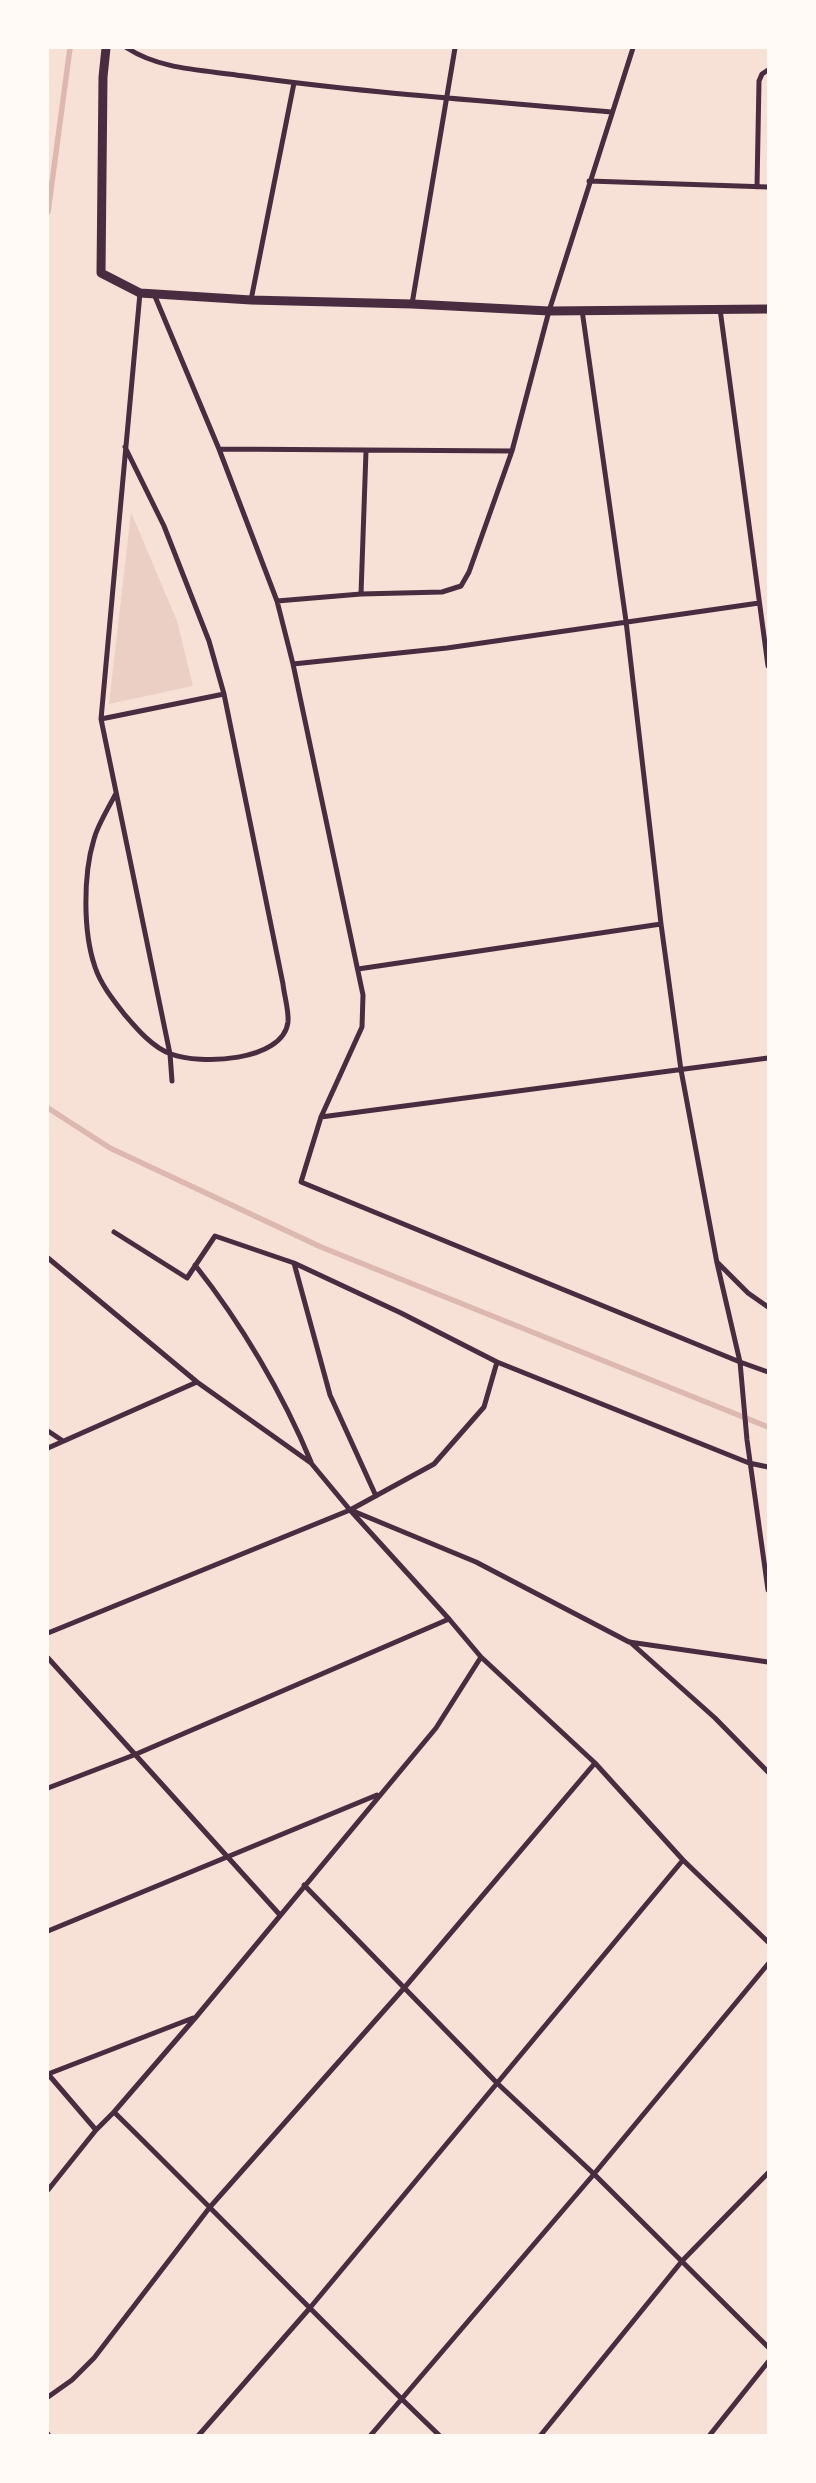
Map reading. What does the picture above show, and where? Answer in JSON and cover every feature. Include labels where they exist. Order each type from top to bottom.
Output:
[{"type":"street","points":[[106,48],[104,76],[102,273],[140,293],[251,300],[549,310],[768,309]]},
{"type":"street","points":[[127,48],[148,59],[168,65],[294,83],[611,112]]},
{"type":"street","points":[[412,304],[455,48]]},
{"type":"street","points":[[277,601],[361,594],[442,592],[461,586],[469,572],[512,451],[549,310],[633,48]]},
{"type":"street","points":[[757,187],[759,81],[762,74],[768,70]]},
{"type":"street","points":[[251,300],[294,83]]},
{"type":"street","points":[[589,182],[768,187]]},
{"type":"street","points":[[140,293],[101,718],[115,795],[170,1054],[172,1081]]},
{"type":"street","points":[[154,294],[219,449],[277,601],[293,664],[363,995],[362,1027],[321,1117],[301,1182],[768,1372]]},
{"type":"street","points":[[720,308],[768,666]]},
{"type":"street","points":[[582,309],[626,621],[661,924],[681,1070],[718,1263],[740,1362],[747,1440],[768,1590]]},
{"type":"street","points":[[115,795],[94,838],[88,870],[86,926],[95,968],[112,1000],[139,1032],[170,1054],[197,1059],[228,1059],[267,1049],[281,1037],[288,1022],[283,984],[224,694],[195,600],[164,526],[125,447]]},
{"type":"street","points":[[219,449],[512,451]]},
{"type":"street","points":[[361,594],[366,451]]},
{"type":"street","points":[[293,664],[447,648],[759,603]]},
{"type":"street","points":[[101,718],[224,694]]},
{"type":"street","points":[[358,970],[661,924]]},
{"type":"street","points":[[321,1117],[768,1058]]},
{"type":"street","points":[[114,1232],[186,1278],[215,1236],[294,1263],[401,1313],[497,1362],[750,1462],[768,1467]]},
{"type":"street","points":[[48,1258],[197,1382],[311,1462],[350,1510],[481,1657],[595,1764],[683,1860],[768,1942]]},
{"type":"street","points":[[294,1263],[330,1395],[376,1496]]},
{"type":"street","points":[[718,1263],[748,1293],[768,1307]]},
{"type":"street","points":[[195,1265],[224,1302],[293,1419],[311,1462]]},
{"type":"street","points":[[48,1633],[350,1510],[434,1464],[484,1407],[497,1362]]},
{"type":"street","points":[[48,1448],[197,1382]]},
{"type":"street","points":[[48,1431],[63,1441]]},
{"type":"street","points":[[350,1510],[476,1562],[629,1642],[715,1718],[768,1772]]},
{"type":"street","points":[[48,1788],[134,1755],[449,1619]]},
{"type":"street","points":[[629,1642],[768,1662]]},
{"type":"street","points":[[48,2190],[96,2130],[114,2112],[196,2017],[379,1794],[436,1728],[481,1657]]},
{"type":"street","points":[[48,1658],[280,1915]]},
{"type":"street","points":[[48,2397],[72,2380],[94,2358],[210,2207],[405,1987],[595,1764]]},
{"type":"street","points":[[48,1931],[379,1794]]},
{"type":"street","points":[[198,2436],[309,2309],[683,1860]]},
{"type":"street","points":[[304,1885],[497,2083],[594,2174],[768,2347]]},
{"type":"street","points":[[370,2436],[594,2174],[768,1964]]},
{"type":"street","points":[[96,2130],[48,2074],[196,2017]]},
{"type":"street","points":[[114,2112],[309,2309],[440,2436]]},
{"type":"street","points":[[540,2436],[682,2261],[768,2173]]},
{"type":"street","points":[[709,2436],[768,2362]]},
{"type":"shaded area","points":[[131,512],[177,621],[193,686],[109,704]]},
{"type":"waterway","points":[[48,212],[70,48]]},
{"type":"waterway","points":[[48,1108],[110,1148],[321,1247],[768,1427]]}]
